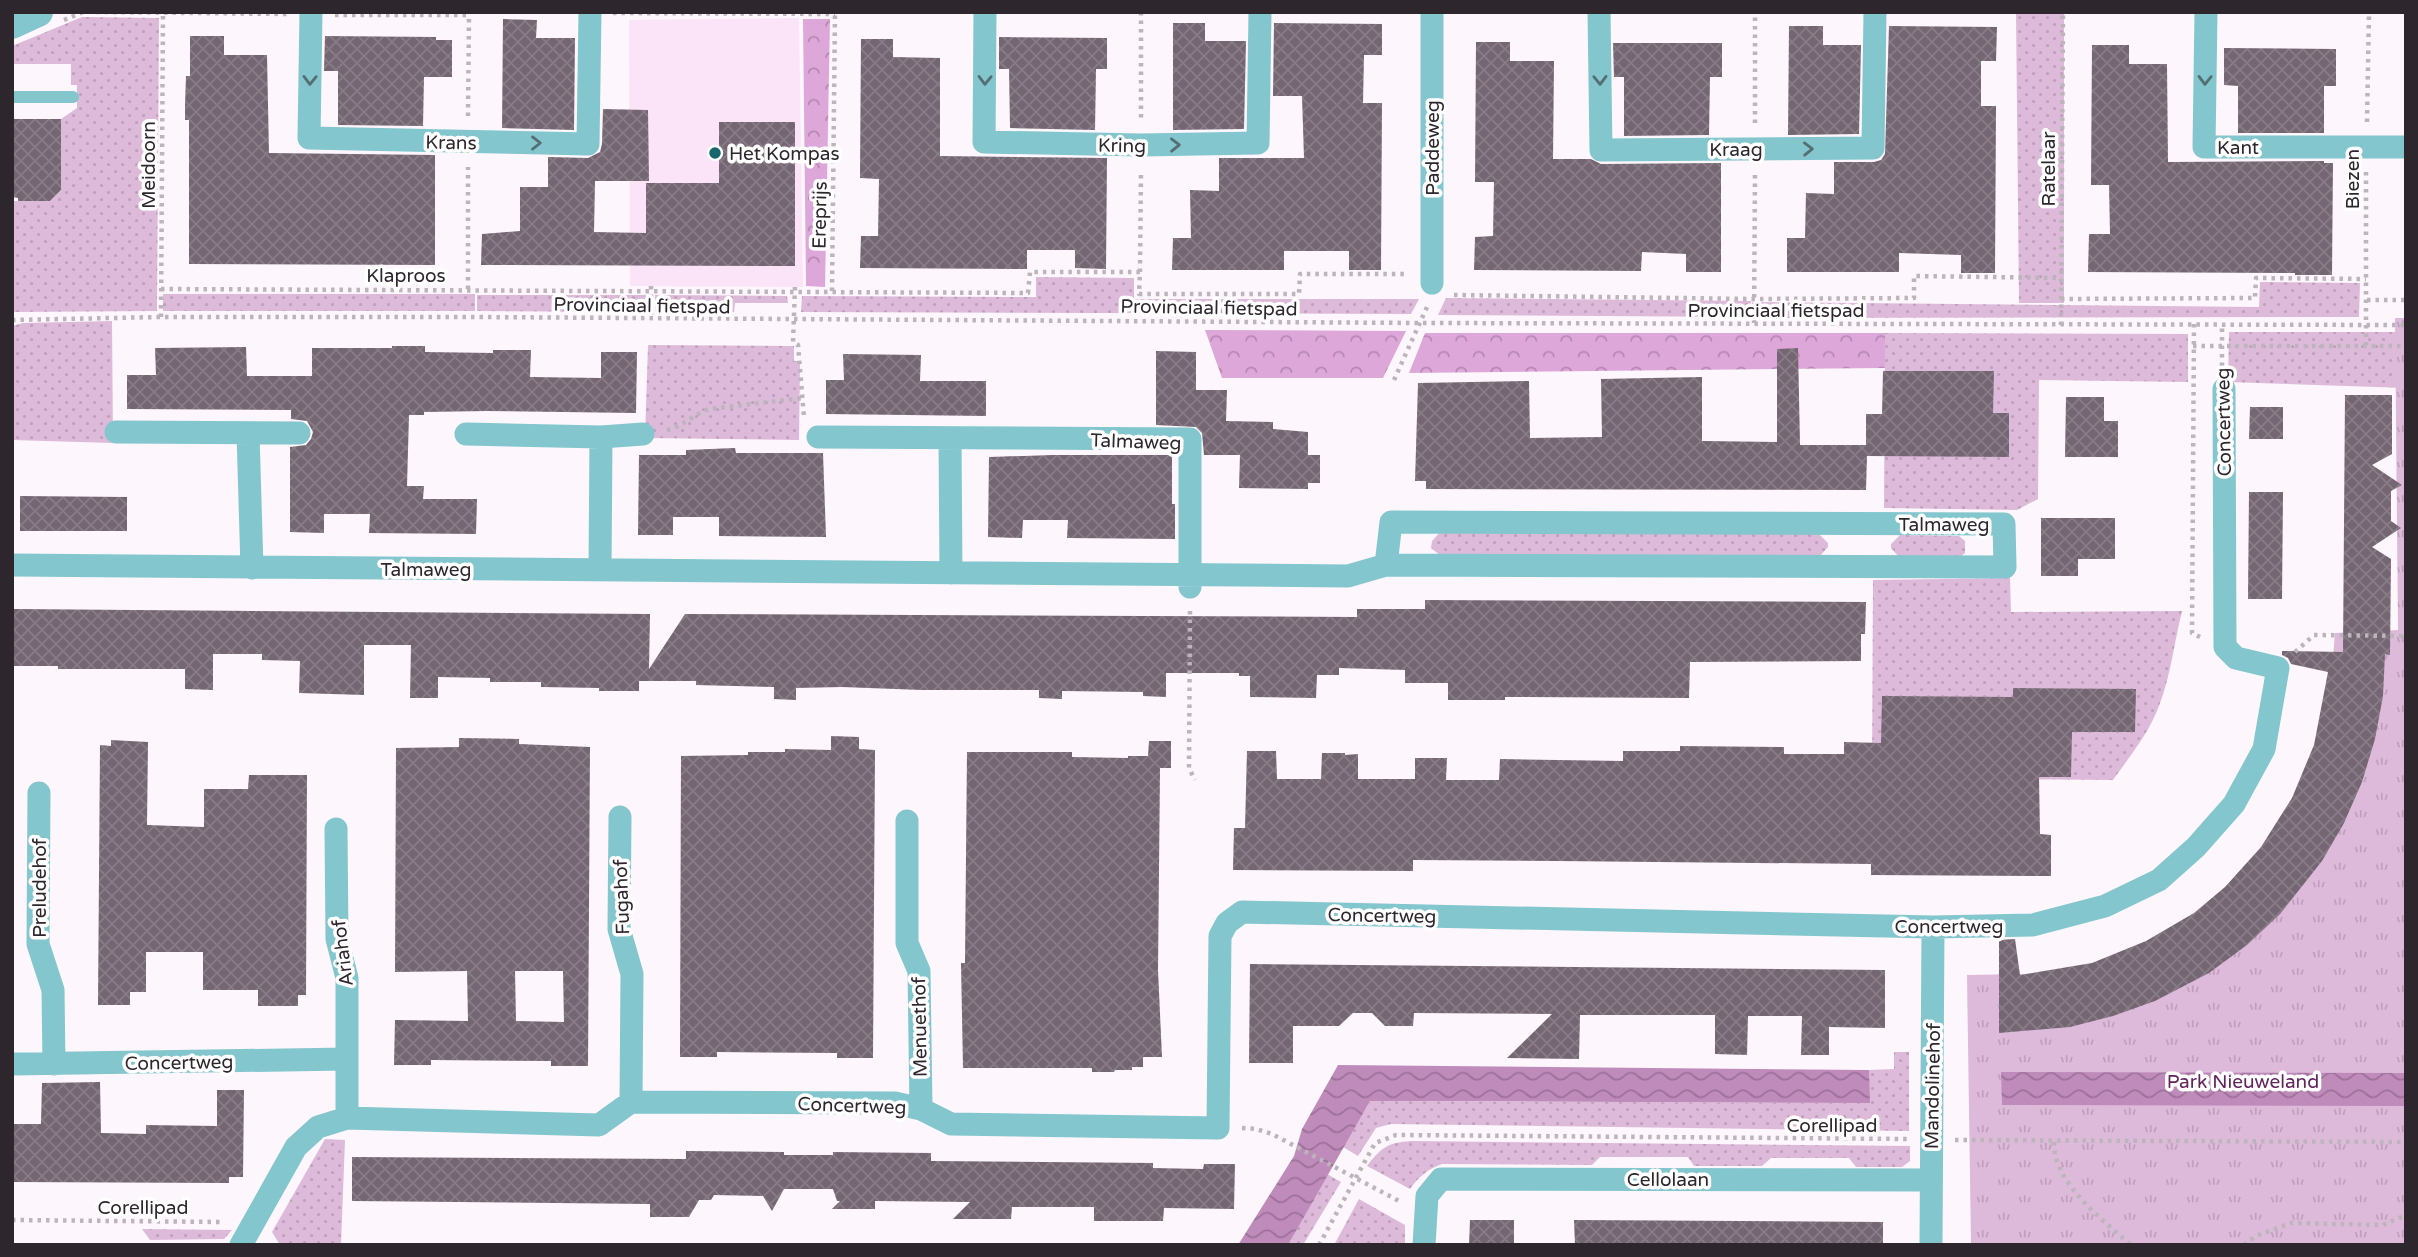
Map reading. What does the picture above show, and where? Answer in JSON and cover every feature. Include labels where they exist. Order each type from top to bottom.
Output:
[{"type":"street","points":[[12,24],[38,12]]},
{"type":"street","name":"Krans","points":[[311,12],[309,138],[575,144],[588,144],[590,13]]},
{"type":"street","name":"Kring","points":[[985,12],[984,142],[1141,145],[1258,144],[1260,12]]},
{"type":"street","name":"Paddeweg","points":[[1430,287],[1432,12]]},
{"type":"street","name":"Kraag","points":[[1599,12],[1601,150],[1873,148],[1875,12]]},
{"type":"street","name":"Kant","points":[[2206,12],[2204,147],[2406,147]]},
{"type":"street","name":"Concertweg","points":[[2224,389],[2225,648]]},
{"type":"street","points":[[117,432],[299,433]]},
{"type":"street","points":[[248,433],[252,568]]},
{"type":"street","points":[[466,434],[643,434]]},
{"type":"street","points":[[600,570],[601,436]]},
{"type":"street","name":"Talmaweg","points":[[818,437],[1189,439],[1189,581]]},
{"type":"street","points":[[950,438],[951,573]]},
{"type":"street","name":"Talmaweg","points":[[12,565],[951,573],[1189,581],[1349,576],[1386,565],[2005,567],[2004,524],[1391,522],[1386,565]]},
{"type":"street","points":[[2225,648],[2236,658],[2278,668]]},
{"type":"street","name":"Concertweg","points":[[631,1102],[894,1103],[921,1109],[951,1124],[1218,1128],[1220,936],[1227,923],[1242,912],[1933,927],[2033,925],[2105,906],[2159,880],[2196,847],[2234,804],[2264,749],[2278,668]]},
{"type":"street","name":"Preludehof","points":[[39,793],[38,944],[53,990],[54,1064]]},
{"type":"street","name":"Fugahof","points":[[620,817],[618,929],[632,974],[631,1102]]},
{"type":"street","name":"Menuethof","points":[[907,821],[907,943],[919,971],[921,1109]]},
{"type":"street","name":"Ariahof","points":[[336,830],[337,939],[347,978],[347,1118]]},
{"type":"street","name":"Mandolinehof","points":[[1931,1245],[1933,927]]},
{"type":"street","name":"Concertweg","points":[[12,1064],[346,1059]]},
{"type":"street","points":[[246,1237],[296,1147],[318,1127],[347,1118],[599,1125],[631,1102]]},
{"type":"street","name":"Cellolaan","points":[[1424,1245],[1427,1196],[1441,1179],[1931,1180]]},
{"type":"lane","points":[[12,97],[74,97]]},
{"type":"path","name":"Ratelaar","points":[[2061,326],[2063,12]]},
{"type":"path","name":"Biezen","points":[[2366,346],[2366,148],[2370,12]]},
{"type":"path","name":"Meidoorn","points":[[161,317],[163,13]]},
{"type":"path","points":[[590,13],[835,13]]},
{"type":"path","name":"Ereprijs","points":[[832,292],[835,13]]},
{"type":"path","name":"Klaproos","points":[[161,289],[794,289],[832,292],[1028,293],[1030,272],[1140,272],[1139,294],[1299,294],[1300,274],[1406,274],[1430,287]]},
{"type":"path","points":[[1430,287],[1914,298],[1914,276],[2062,278]]},
{"type":"path","points":[[2061,299],[2255,298],[2256,278],[2367,279]]},
{"type":"path","points":[[651,289],[651,319]]},
{"type":"path","points":[[794,289],[793,342],[798,345],[804,421],[818,437]]},
{"type":"path","points":[[2367,300],[2406,300]]},
{"type":"path","name":"Provinciaal fietspad","points":[[12,320],[161,317],[2061,326],[2406,325]]},
{"type":"path","points":[[1394,380],[1420,323]]},
{"type":"path","points":[[2194,324],[2192,633],[2225,648]]},
{"type":"path","name":"Concertweg","points":[[2222,325],[2224,389]]},
{"type":"path","points":[[2193,345],[2406,346]]},
{"type":"path","points":[[643,434],[674,429],[695,414],[709,410],[803,398]]},
{"type":"path","points":[[1189,581],[1189,768],[1195,780]]},
{"type":"path","points":[[2278,668],[2314,635],[2406,636]]},
{"type":"path","points":[[1272,1134],[1356,1176],[1406,1205],[1425,1208]]},
{"type":"path","name":"Corellipad","points":[[1319,1245],[1375,1143],[1396,1135],[2054,1142],[2406,1142]]},
{"type":"path","points":[[2054,1142],[2054,1152],[2065,1177],[2089,1209],[2131,1245]]},
{"type":"path","points":[[2244,1245],[2256,1236],[2291,1223],[2383,1225],[2406,1215]]},
{"type":"path","name":"Corellipad","points":[[12,1220],[236,1222],[246,1237]]},
{"type":"shaded area","name":"Het Kompas","points":[[799,18],[803,287],[630,286],[629,20]]},
{"type":"green space","points":[[2016,12],[2064,12],[2064,303],[2019,303]]},
{"type":"green space","points":[[82,17],[159,18],[157,311],[12,312],[12,201],[50,201],[61,190],[61,119],[77,108],[77,85],[71,85],[71,64],[12,64],[12,46]]},
{"type":"green space","points":[[803,19],[830,19],[825,287],[806,286]]},
{"type":"green space","points":[[1036,277],[1134,278],[1134,299],[1419,299],[1411,314],[801,312],[802,296],[1036,297]]},
{"type":"green space","points":[[2260,282],[2360,283],[2359,317],[1758,318],[1757,302],[2259,307]]},
{"type":"green space","points":[[163,294],[475,294],[475,311],[163,311]]},
{"type":"green space","points":[[477,295],[646,295],[646,312],[477,311]]},
{"type":"green space","points":[[655,295],[787,296],[788,303],[735,303],[734,312],[655,312]]},
{"type":"green space","points":[[1446,298],[1751,301],[1751,317],[1438,315]]},
{"type":"green space","name":"Park Nieuweland","points":[[2395,318],[2406,318],[2406,1245],[1971,1245],[1967,975],[2066,973],[2146,950],[2201,914],[2257,862],[2299,803],[2328,720],[2335,633],[2398,630]]},
{"type":"green space","points":[[112,321],[113,443],[12,440],[12,326],[23,323]]},
{"type":"green space","points":[[1205,330],[1406,331],[1383,378],[1222,378]]},
{"type":"green space","points":[[2229,332],[2406,332],[2406,388],[2228,382]]},
{"type":"green space","points":[[1425,333],[1885,333],[1885,368],[1409,373]]},
{"type":"green space","points":[[1885,333],[2188,334],[2188,382],[2039,380],[2038,499],[2017,510],[1884,508]]},
{"type":"green space","points":[[648,345],[794,346],[794,361],[800,361],[799,440],[645,438]]},
{"type":"green space","points":[[1441,531],[1819,534],[1828,543],[1828,547],[1819,557],[1441,556],[1431,548],[1432,541]]},
{"type":"green space","points":[[1900,535],[1959,536],[1965,541],[1965,553],[1960,557],[1899,557],[1891,544]]},
{"type":"green space","points":[[2010,578],[2011,612],[2182,611],[2163,694],[2155,716],[2139,744],[2113,780],[1872,778],[1873,580]]},
{"type":"green space","points":[[1894,1052],[1909,1052],[1909,1131],[1391,1124],[1376,1128],[1358,1156],[1343,1147],[1370,1101],[1869,1103],[1869,1070],[1894,1069]]},
{"type":"green space","points":[[325,1139],[345,1140],[341,1245],[280,1245],[272,1232]]},
{"type":"green space","points":[[1411,1141],[1910,1146],[1910,1161],[1902,1167],[1856,1167],[1849,1158],[1771,1158],[1762,1166],[1694,1166],[1688,1157],[1600,1157],[1592,1165],[1442,1164],[1424,1174],[1410,1189],[1367,1166],[1386,1147]]},
{"type":"green space","points":[[1327,1174],[1341,1182],[1303,1245],[1288,1245]]},
{"type":"green space","points":[[1359,1199],[1405,1225],[1405,1245],[1334,1245]]},
{"type":"green space","points":[[142,1229],[232,1230],[224,1239],[150,1240]]},
{"type":"water","points":[[1338,1065],[1869,1070],[1870,1103],[1370,1101],[1288,1245],[1238,1245],[1294,1156],[1302,1129]]},
{"type":"water","points":[[2001,1072],[2406,1073],[2406,1106],[2002,1105]]},
{"type":"building","points":[[503,19],[537,20],[536,38],[575,38],[574,130],[502,128]]},
{"type":"building","points":[[1173,23],[1205,23],[1205,41],[1246,41],[1244,129],[1173,130]]},
{"type":"building","points":[[1274,23],[1382,24],[1382,55],[1364,55],[1363,103],[1382,103],[1381,270],[1349,270],[1349,251],[1284,251],[1284,270],[1172,270],[1173,238],[1191,238],[1190,190],[1219,191],[1219,158],[1304,158],[1302,96],[1273,96]]},
{"type":"building","points":[[1789,26],[1823,26],[1823,45],[1861,45],[1859,134],[1788,135]]},
{"type":"building","points":[[1889,26],[1997,27],[1996,61],[1981,61],[1981,106],[1996,106],[1995,273],[1961,273],[1961,255],[1899,253],[1899,272],[1787,272],[1787,238],[1805,238],[1806,193],[1834,194],[1834,162],[1874,162],[1881,160],[1885,154]]},
{"type":"building","points":[[190,36],[224,36],[224,55],[267,55],[269,153],[435,155],[435,265],[189,264],[189,120],[185,120],[185,105],[186,76],[190,76]]},
{"type":"building","points":[[325,36],[436,37],[436,40],[452,40],[452,77],[424,77],[423,126],[338,125],[338,71],[324,71]]},
{"type":"building","points":[[999,37],[1107,38],[1107,69],[1096,69],[1095,130],[1010,128],[1009,69],[999,69]]},
{"type":"building","points":[[861,39],[893,39],[893,57],[940,58],[940,156],[1107,158],[1106,269],[1075,268],[1075,250],[1027,250],[1027,269],[860,268],[861,236],[878,236],[879,179],[860,178]]},
{"type":"building","points":[[1476,42],[1510,42],[1510,61],[1554,61],[1553,159],[1591,159],[1601,164],[1721,163],[1721,272],[1686,272],[1686,254],[1642,252],[1641,271],[1474,270],[1475,237],[1493,236],[1494,182],[1475,182]]},
{"type":"building","points":[[1613,43],[1722,43],[1722,77],[1710,77],[1709,135],[1624,136],[1624,77],[1614,77]]},
{"type":"building","points":[[2092,45],[2129,45],[2129,64],[2167,64],[2168,162],[2333,163],[2332,275],[2088,272],[2089,234],[2110,234],[2109,185],[2091,185]]},
{"type":"building","points":[[2224,48],[2336,49],[2336,86],[2324,86],[2324,133],[2238,133],[2238,86],[2224,85]]},
{"type":"building","points":[[603,109],[648,110],[649,181],[595,181],[594,232],[646,233],[646,183],[719,183],[719,122],[795,122],[795,266],[481,265],[482,234],[520,231],[520,187],[548,187],[548,157],[588,158],[600,152]]},
{"type":"building","points":[[12,119],[61,119],[61,190],[50,201],[18,201],[18,198],[12,197]]},
{"type":"building","points":[[425,346],[425,352],[493,353],[493,350],[531,350],[530,377],[601,378],[601,352],[637,352],[636,413],[487,411],[424,412],[424,415],[409,415],[407,486],[424,486],[423,499],[477,499],[476,534],[369,533],[370,514],[324,514],[324,533],[290,532],[290,447],[306,445],[313,432],[307,421],[291,419],[291,410],[127,409],[127,375],[156,375],[155,348],[246,347],[247,376],[312,376],[312,348]]},
{"type":"building","points":[[1798,348],[1800,445],[1866,445],[1866,414],[1882,414],[1883,371],[1994,371],[1993,413],[2009,413],[2009,457],[1867,456],[1866,490],[1426,489],[1426,481],[1415,481],[1418,383],[1529,381],[1530,438],[1602,437],[1601,379],[1702,377],[1702,441],[1777,442],[1777,349]]},
{"type":"building","points":[[1156,351],[1196,352],[1196,390],[1227,390],[1226,421],[1273,422],[1273,429],[1308,432],[1308,455],[1320,455],[1320,483],[1308,483],[1308,489],[1239,488],[1240,455],[1204,455],[1202,433],[1196,427],[1156,425]]},
{"type":"building","points":[[843,354],[921,355],[920,381],[986,381],[986,416],[826,414],[826,380],[844,380]]},
{"type":"building","points":[[2345,395],[2392,395],[2392,454],[2372,465],[2402,485],[2391,491],[2391,521],[2401,528],[2372,547],[2391,559],[2390,655],[2385,654],[2383,696],[2375,739],[2362,782],[2344,823],[2322,861],[2280,914],[2247,945],[2209,973],[2155,1001],[2113,1016],[2070,1027],[1999,1033],[1999,940],[2015,939],[2020,975],[2092,963],[2146,941],[2194,913],[2225,887],[2261,847],[2292,798],[2314,745],[2328,672],[2291,664],[2288,658],[2282,655],[2282,651],[2343,652]]},
{"type":"building","points":[[2066,397],[2104,397],[2104,421],[2118,421],[2118,457],[2065,457]]},
{"type":"building","points":[[2250,407],[2283,407],[2283,439],[2249,439]]},
{"type":"building","points":[[735,448],[736,453],[823,453],[826,537],[719,536],[719,517],[673,517],[673,535],[638,535],[639,455],[686,455],[686,450]]},
{"type":"building","points":[[1172,455],[1175,539],[1067,538],[1068,520],[1023,520],[1022,538],[988,537],[989,457]]},
{"type":"building","points":[[2249,492],[2283,492],[2282,599],[2248,599]]},
{"type":"building","points":[[20,496],[127,497],[127,531],[20,531]]},
{"type":"building","points":[[2041,518],[2115,518],[2115,559],[2078,559],[2078,576],[2041,576]]},
{"type":"building","points":[[1425,600],[1866,602],[1865,634],[1861,634],[1861,661],[1690,662],[1689,698],[1505,697],[1505,700],[1448,700],[1448,683],[1405,683],[1405,670],[1339,668],[1339,675],[1317,675],[1316,698],[1250,697],[1250,676],[1239,676],[1239,673],[1166,673],[1166,697],[1143,696],[1143,692],[1062,691],[1062,699],[1039,698],[1039,690],[842,687],[796,688],[796,700],[774,699],[774,687],[696,685],[696,681],[639,681],[639,691],[599,691],[599,688],[541,687],[541,682],[490,682],[490,678],[438,677],[438,698],[410,698],[411,645],[364,645],[364,695],[299,693],[300,661],[262,660],[262,654],[213,654],[213,690],[185,689],[185,669],[58,669],[58,666],[12,666],[13,609],[650,614],[649,669],[685,614],[1357,617],[1357,609],[1425,609]]},
{"type":"building","points":[[2013,688],[2136,689],[2135,732],[2072,732],[2071,777],[2039,777],[2040,834],[2051,835],[2051,876],[1871,875],[1871,864],[1557,861],[1413,860],[1413,871],[1233,870],[1234,828],[1245,828],[1247,751],[1276,751],[1277,779],[1321,779],[1322,753],[1345,753],[1358,754],[1358,779],[1415,779],[1415,758],[1447,758],[1446,780],[1499,780],[1500,759],[1623,761],[1623,751],[1680,751],[1680,746],[1784,747],[1784,754],[1844,754],[1844,742],[1881,743],[1882,696],[2013,697]]},
{"type":"building","points":[[831,736],[859,737],[859,749],[875,750],[873,1058],[837,1058],[837,1053],[717,1052],[717,1057],[680,1057],[681,756],[748,755],[748,752],[785,752],[785,749],[831,750]]},
{"type":"building","points":[[459,738],[519,739],[519,744],[590,747],[588,1066],[551,1066],[551,1061],[431,1060],[431,1065],[394,1065],[395,1020],[468,1021],[467,971],[395,972],[396,748],[459,747]],"holes":[[[515,971],[563,971],[564,1022],[516,1021]]]},
{"type":"building","points":[[111,740],[148,742],[147,825],[204,827],[204,789],[248,789],[249,775],[307,775],[306,995],[298,995],[298,1006],[258,1006],[258,990],[203,990],[203,952],[146,952],[146,992],[130,992],[130,1005],[98,1005],[100,745],[111,746]]},
{"type":"building","points":[[1149,741],[1171,741],[1171,768],[1160,768],[1158,970],[1162,1057],[1143,1057],[1143,1067],[1114,1072],[1092,1072],[1092,1068],[963,1068],[961,963],[965,963],[967,752],[1072,752],[1072,757],[1128,758],[1148,756]]},
{"type":"building","points":[[1250,964],[1885,970],[1885,1028],[1829,1027],[1829,1055],[1801,1055],[1802,1016],[1748,1016],[1747,1055],[1715,1054],[1715,1015],[1580,1015],[1579,1059],[1507,1058],[1552,1014],[1414,1013],[1413,1026],[1385,1026],[1372,1013],[1353,1013],[1339,1026],[1293,1026],[1293,1063],[1249,1063]]},
{"type":"building","points":[[100,1082],[101,1133],[146,1134],[146,1125],[217,1126],[217,1090],[244,1090],[243,1177],[229,1177],[229,1183],[12,1182],[12,1124],[41,1124],[42,1083]]},
{"type":"building","points":[[686,1151],[784,1152],[784,1155],[833,1155],[833,1152],[931,1153],[931,1161],[1153,1163],[1153,1168],[1203,1169],[1204,1164],[1235,1164],[1234,1209],[1164,1208],[1163,1221],[1094,1221],[1094,1207],[1012,1207],[1011,1219],[953,1219],[970,1202],[875,1201],[875,1209],[832,1209],[840,1201],[837,1201],[833,1189],[784,1189],[772,1211],[763,1196],[714,1195],[711,1200],[699,1200],[689,1217],[650,1217],[650,1204],[352,1201],[352,1157],[686,1159]]},
{"type":"building","points":[[1470,1220],[1514,1220],[1514,1245],[1469,1245]]},
{"type":"building","points":[[1574,1220],[1883,1222],[1883,1245],[1575,1245]]},
{"type":"place","name":"Het Kompas","points":[[715,153]]}]
